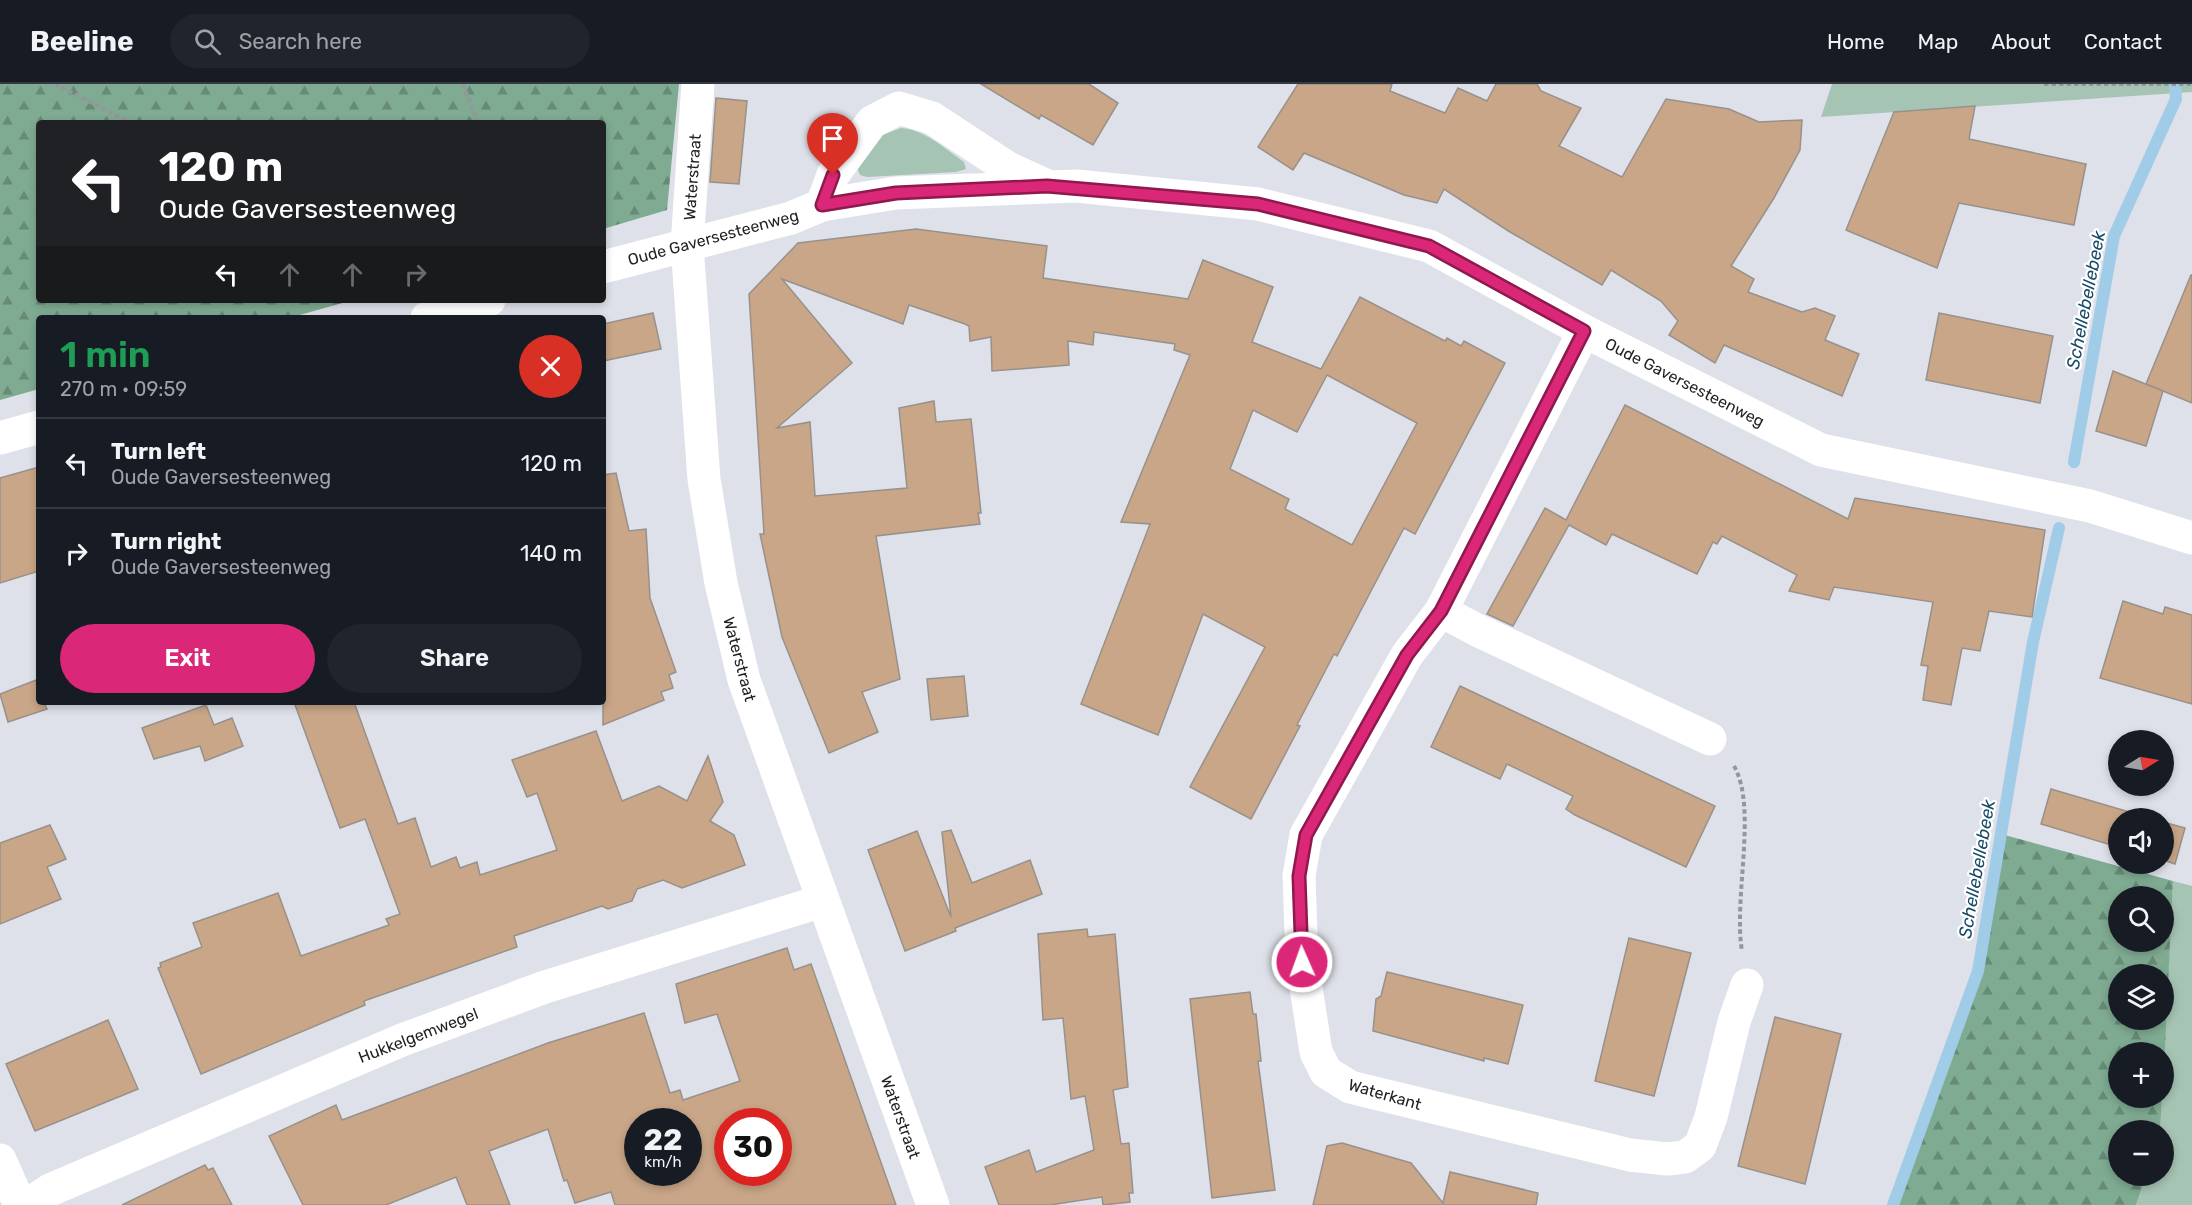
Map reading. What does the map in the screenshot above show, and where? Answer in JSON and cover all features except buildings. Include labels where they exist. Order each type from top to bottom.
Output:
[{"type":"street","name":"Waterstraat","points":[[698,84],[687,245],[704,479],[721,583],[744,680],[933,1205]]},
{"type":"street","name":"Oude Gaversesteenweg","points":[[822,205],[833,175],[872,122],[899,108],[932,118],[1008,168],[1047,186]]},
{"type":"street","name":"Oude Gaversesteenweg","points":[[606,266],[791,218],[822,205],[896,193],[1047,186],[1258,204],[1429,246],[1584,331],[1821,450],[2090,506],[2192,538]]},
{"type":"street","points":[[437,315],[479,303]]},
{"type":"street","name":"Waterkant","points":[[1584,331],[1441,611],[1407,655],[1306,835],[1299,876],[1302,962],[1316,1052],[1326,1072],[1350,1087],[1618,1152],[1667,1159],[1685,1157],[1700,1146],[1711,1117],[1734,1022],[1747,985]]},
{"type":"street","points":[[0,438],[36,428]]},
{"type":"street","points":[[1441,611],[1710,739]]},
{"type":"street","name":"Hukkelgemwegel","points":[[27,1205],[50,1190],[402,1040],[545,987],[822,901]]},
{"type":"street","points":[[0,1160],[20,1205]]},
{"type":"path","points":[[55,84],[125,120]]},
{"type":"path","points":[[463,84],[477,120]]},
{"type":"path","points":[[2044,84],[2190,84]]},
{"type":"path","points":[[1710,739],[1736,768],[1745,801],[1737,927],[1747,985]]},
{"type":"green space","points":[[0,84],[679,84],[667,210],[606,228],[606,120],[36,120],[36,303],[342,303],[300,315],[36,315],[36,390],[0,400]]},
{"type":"green space","points":[[1832,84],[2192,84],[2192,92],[1821,117]]},
{"type":"green space","points":[[901,128],[910,129],[934,140],[964,162],[966,169],[956,172],[867,177],[860,175],[857,168],[882,135]]},
{"type":"green space","points":[[2001,834],[2108,863],[2108,874],[2147,874],[2173,881],[2173,886],[2108,886],[2108,952],[2170,952],[2169,964],[2108,964],[2108,1030],[2166,1030],[2165,1042],[2108,1042],[2108,1108],[2161,1108],[2161,1120],[2108,1120],[2108,1186],[2143,1186],[2136,1205],[1893,1205],[1978,971]]},
{"type":"green space","points":[[2173,881],[2192,886],[2192,1205],[2136,1205],[2143,1186],[2174,1186],[2174,1120],[2161,1120],[2161,1108],[2174,1108],[2174,1042],[2165,1042],[2165,1030],[2174,1030],[2174,964],[2169,964],[2169,952],[2174,952]]},
{"type":"waterway","name":"Schellebellebeek","points":[[2074,462],[2114,236],[2176,99],[2175,84]]},
{"type":"waterway","name":"Schellebellebeek","points":[[1893,1205],[1978,971],[2033,642],[2059,528]]},
{"type":"route","points":[[833,175],[822,205],[896,193],[1047,186],[1076,186],[1258,204],[1429,246],[1584,331],[1441,611],[1407,655],[1306,835],[1299,876],[1302,962]]}]
